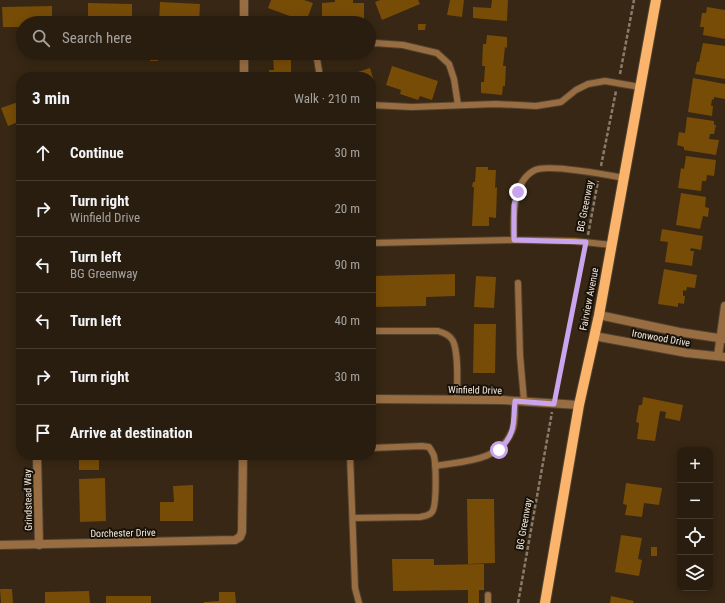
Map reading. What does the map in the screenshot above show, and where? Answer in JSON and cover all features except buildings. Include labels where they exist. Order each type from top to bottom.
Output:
[{"type":"main road","name":"Fairview Avenue","points":[[545,603],[579,405],[599,315],[656,0]]},
{"type":"street","points":[[244,0],[245,16]]},
{"type":"street","points":[[244,60],[244,72]]},
{"type":"street","points":[[721,357],[725,306]]},
{"type":"street","name":"Ironwood Drive","points":[[599,315],[679,332],[722,338]]},
{"type":"street","name":"Ironwood Drive","points":[[594,336],[687,353],[721,357]]},
{"type":"street","name":"Winfield Drive","points":[[376,399],[524,401],[579,405]]},
{"type":"street","name":"Grindstead Way","points":[[37,460],[39,545]]},
{"type":"street","name":"Dorchester Drive","points":[[0,545],[226,541],[238,539],[242,532],[243,460]]},
{"type":"lane","points":[[376,43],[403,45],[437,53],[449,64],[454,79],[458,105]]},
{"type":"lane","points":[[318,60],[319,72]]},
{"type":"lane","points":[[376,105],[412,107],[496,104],[536,106],[561,102],[576,90],[588,84],[605,81],[640,87]]},
{"type":"lane","points":[[514,240],[514,205],[518,192],[526,177],[536,170],[546,168],[624,178]]},
{"type":"lane","points":[[376,243],[514,240],[586,242],[612,245]]},
{"type":"lane","points":[[518,282],[524,401]]},
{"type":"lane","points":[[376,331],[438,331],[447,334],[453,341],[455,352],[458,400]]},
{"type":"lane","points":[[435,466],[486,457],[499,450],[507,442],[513,430],[515,401]]},
{"type":"lane","points":[[353,518],[428,516],[432,512],[435,504],[434,455],[429,447],[376,448]]},
{"type":"lane","points":[[350,460],[355,588],[359,603]]},
{"type":"lane","points":[[488,595],[488,603]]},
{"type":"path","name":"BG Greenway","points":[[518,603],[548,432],[634,0]]},
{"type":"route","points":[[499,450],[507,442],[513,430],[515,401],[554,404],[586,242],[514,240],[514,205],[518,192]]}]
